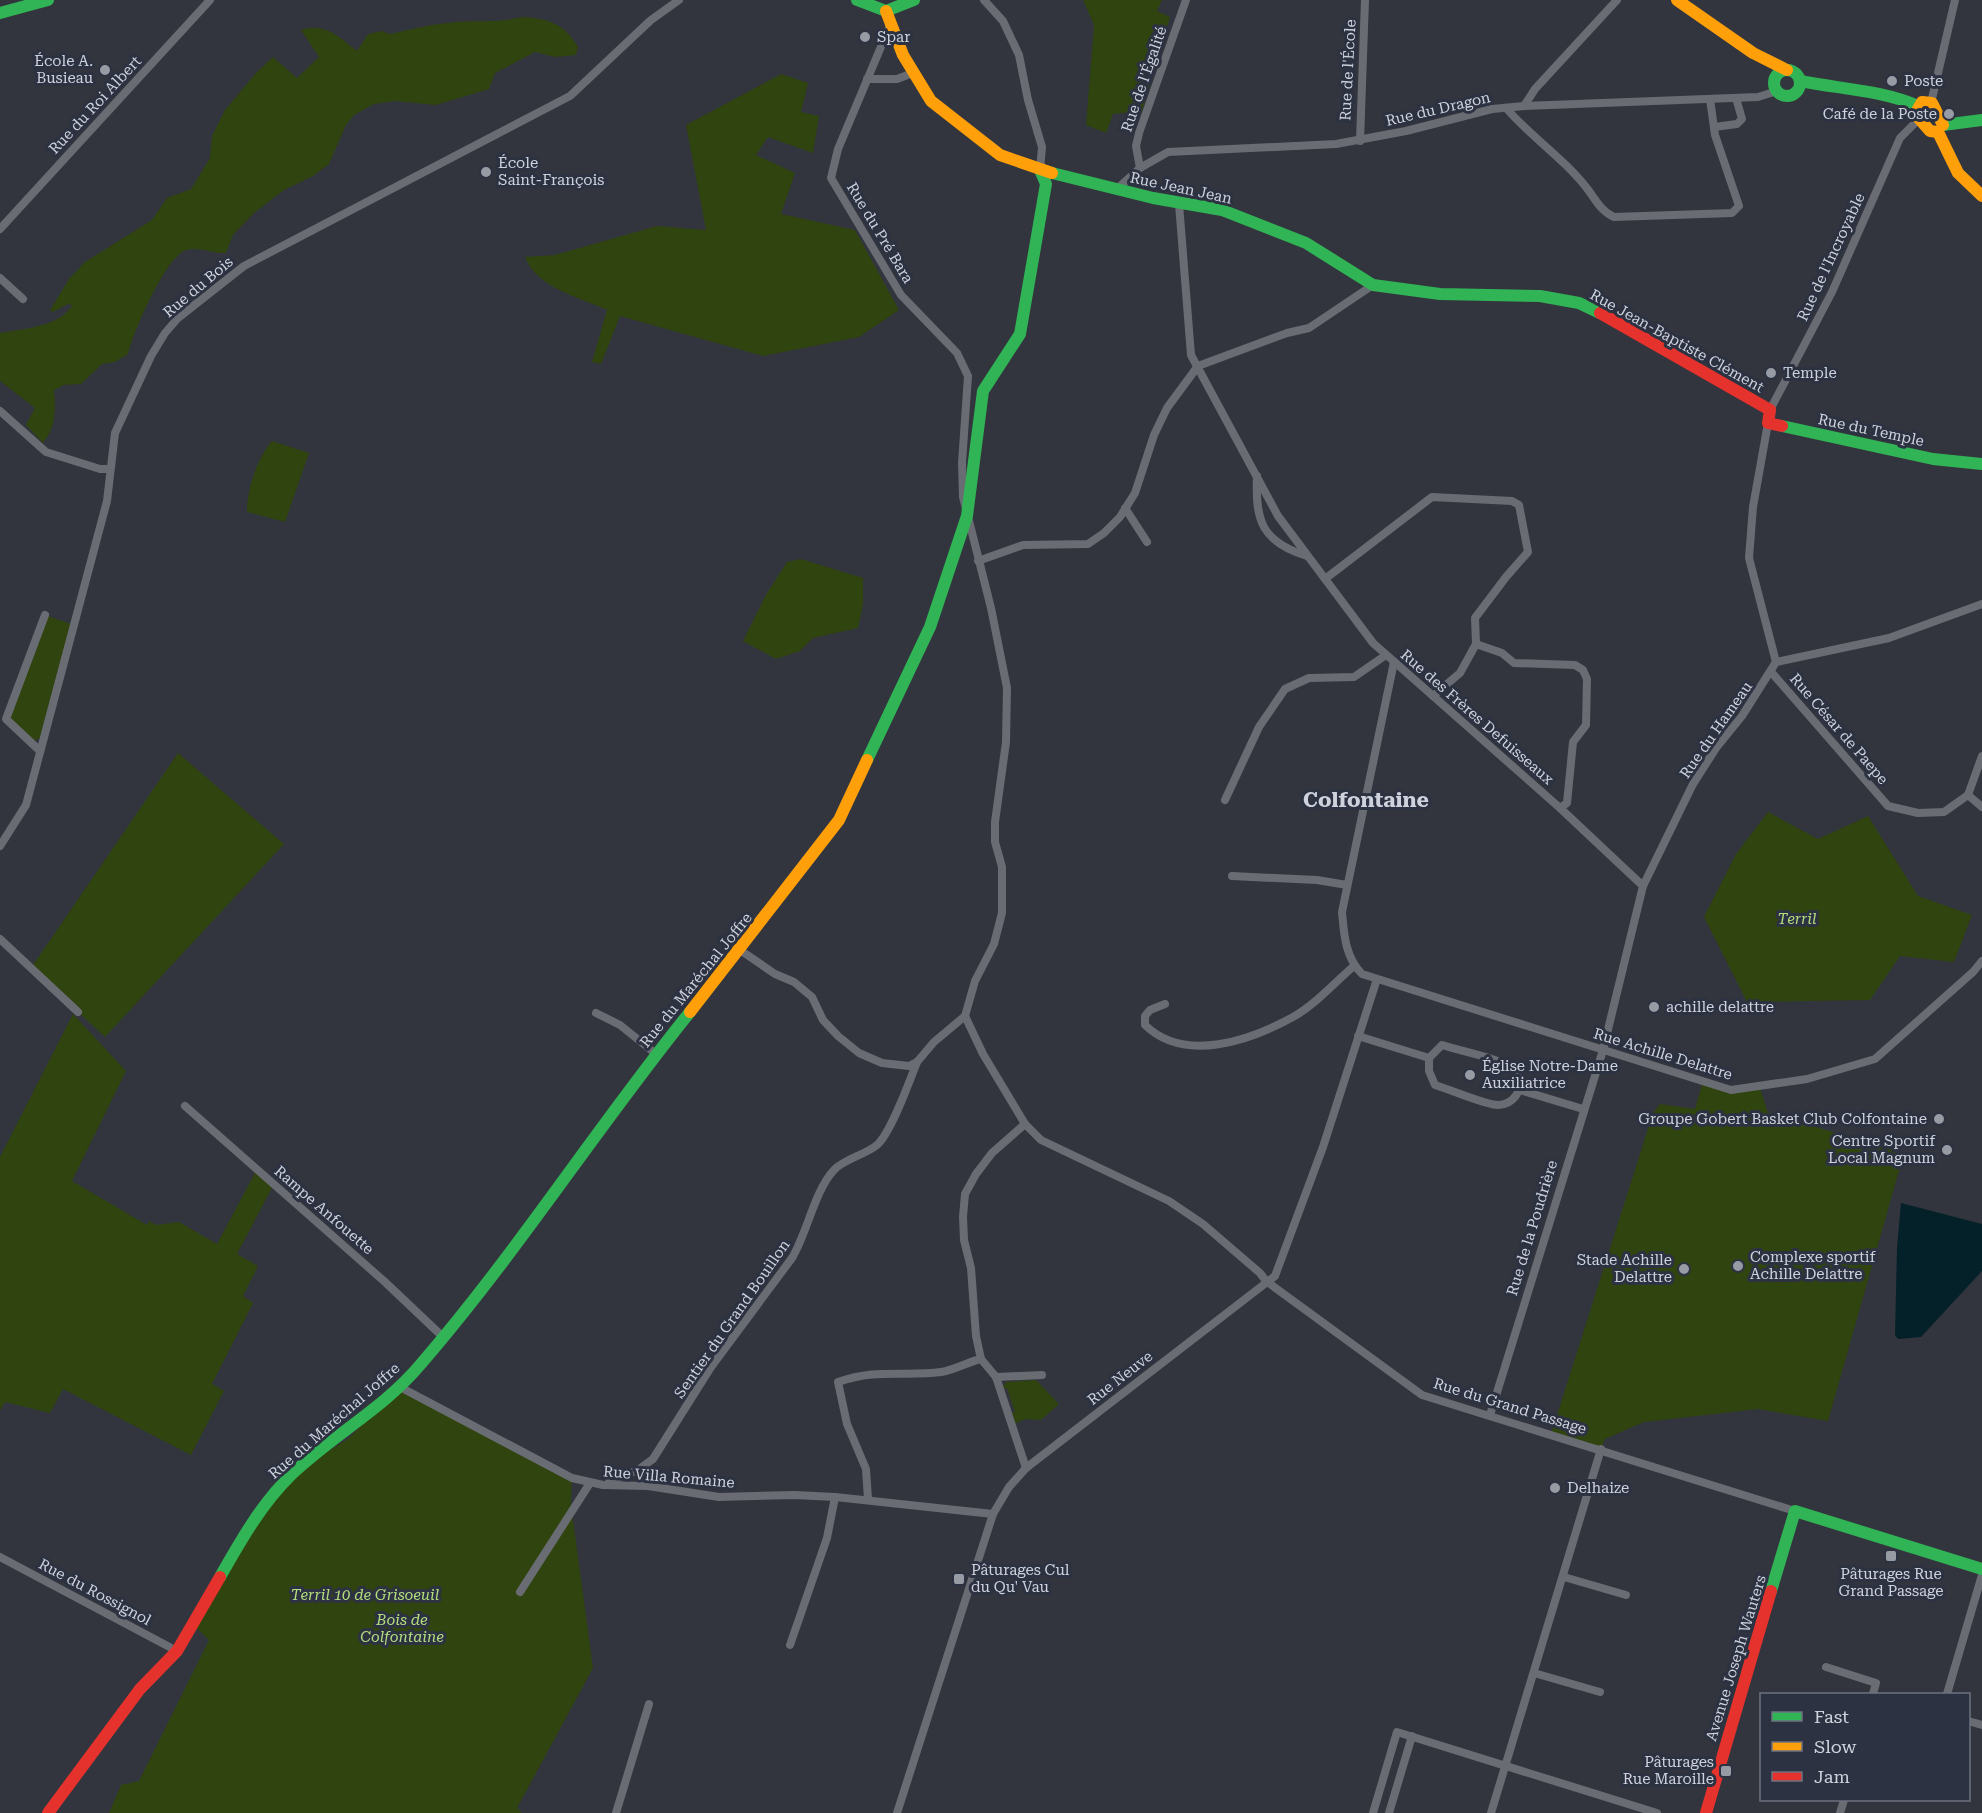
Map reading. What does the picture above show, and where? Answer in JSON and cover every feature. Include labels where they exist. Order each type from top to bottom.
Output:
[{"type":"street","points":[[0,13],[48,0]]},
{"type":"street","name":"Rue du Roi Albert","points":[[0,229],[210,0]]},
{"type":"street","name":"Rue du Bois","points":[[0,846],[26,805],[103,520],[112,443],[118,423],[165,333],[205,296],[244,266],[570,96],[651,20],[679,0]]},
{"type":"street","points":[[857,0],[888,16],[914,0]]},
{"type":"street","name":"Rue du Maréchal Joffre","points":[[48,1813],[140,1689],[177,1651],[245,1533],[276,1490],[294,1472],[400,1387],[443,1337],[539,1216],[656,1054],[741,950],[839,820],[930,627],[967,516],[982,391],[1020,334],[1046,184],[1040,170],[1042,147],[1028,100],[1019,55],[1004,21],[984,0]]},
{"type":"street","name":"Rue de l'Égalité","points":[[1140,168],[1136,146],[1139,133],[1186,0]]},
{"type":"street","name":"Rue de l'École","points":[[1360,141],[1365,0]]},
{"type":"street","points":[[1524,106],[1535,89],[1617,0]]},
{"type":"street","points":[[1677,0],[1782,73],[1795,72],[1800,81],[1798,90],[1792,95],[1782,95],[1777,91],[1774,83],[1782,73]]},
{"type":"street","points":[[1955,0],[1931,103],[1958,173],[1982,196]]},
{"type":"street","name":"Rue Jean Jean","points":[[888,16],[903,56],[931,101],[1000,155],[1040,170],[1179,204],[1222,210],[1268,226],[1306,243],[1373,285]]},
{"type":"street","name":"Rue du Pré Bara","points":[[888,16],[867,78],[838,149],[831,178],[901,295],[957,353],[968,376],[962,463],[963,497],[998,637],[1007,688],[1006,742],[995,822],[995,842],[1002,867],[1004,890],[1002,913],[994,944],[975,981],[965,1016]]},
{"type":"street","points":[[867,78],[897,79],[913,73]]},
{"type":"street","points":[[1800,81],[1843,90],[1893,95],[1918,106]]},
{"type":"street","name":"Rue du Dragon","points":[[1117,189],[1140,168],[1168,152],[1292,148],[1360,141],[1506,108],[1524,106],[1762,97],[1777,91]]},
{"type":"street","points":[[1714,127],[1737,124],[1742,119],[1736,98]]},
{"type":"street","points":[[1506,108],[1519,123],[1570,167],[1605,213],[1614,217],[1732,213],[1739,206],[1715,135],[1710,99]]},
{"type":"street","points":[[1931,103],[1922,102],[1915,112],[1930,131],[1982,120]]},
{"type":"street","name":"Rue de l'Incroyable","points":[[1770,410],[1832,292],[1900,138],[1919,119]]},
{"type":"street","name":"Rue des Frères Defuisseaux","points":[[1179,204],[1191,355],[1278,516],[1373,644],[1560,808],[1643,886]]},
{"type":"street","points":[[0,278],[23,299]]},
{"type":"street","points":[[978,561],[1023,544],[1088,544],[1104,533],[1135,493],[1154,435],[1167,408],[1198,366],[1287,333],[1309,328],[1373,285]]},
{"type":"street","name":"Rue Jean-Baptiste Clément","points":[[1373,285],[1440,294],[1540,296],[1579,303],[1617,321],[1770,410]]},
{"type":"street","points":[[1770,410],[1753,507],[1749,558],[1776,662],[1888,638],[1982,604]]},
{"type":"street","points":[[0,411],[46,452],[100,469],[109,469]]},
{"type":"street","name":"Rue du Temple","points":[[1768,423],[1933,459],[1982,464]]},
{"type":"street","name":"Rue des Frères Defuisseaux","points":[[1257,476],[1258,517],[1270,538],[1286,550],[1308,556]]},
{"type":"street","points":[[1325,579],[1432,497],[1512,501],[1520,505],[1528,552],[1475,618],[1476,644],[1460,673],[1433,696]]},
{"type":"street","points":[[1125,508],[1147,542]]},
{"type":"street","points":[[40,751],[7,723],[6,719],[45,615]]},
{"type":"street","points":[[1476,644],[1502,653],[1514,663],[1575,665],[1583,670],[1587,680],[1586,725],[1573,742],[1567,803],[1560,808]]},
{"type":"street","points":[[1225,800],[1259,727],[1285,689],[1310,678],[1354,677],[1386,655]]},
{"type":"street","points":[[1165,1005],[1150,1010],[1145,1016],[1145,1025],[1154,1033],[1182,1044],[1231,1043],[1294,1016],[1354,966],[1345,941],[1342,912],[1394,662]]},
{"type":"street","name":"Rue du Hameau","points":[[1603,1050],[1643,886],[1694,784],[1772,673],[1776,662]]},
{"type":"street","name":"Rue César de Paepe","points":[[1772,673],[1888,806],[1918,813],[1944,812],[1968,795]]},
{"type":"street","points":[[1982,756],[1968,795],[1982,807]]},
{"type":"street","points":[[1232,876],[1317,880],[1347,885]]},
{"type":"street","points":[[0,939],[78,1012]]},
{"type":"street","points":[[741,950],[775,974],[794,982],[812,998],[823,1020],[859,1053],[882,1063],[909,1066],[917,1062],[934,1042],[965,1016]]},
{"type":"street","name":"Rue Achille Delattre","points":[[1354,966],[1362,974],[1377,979],[1731,1090],[1807,1079],[1875,1059],[1973,972],[1982,961]]},
{"type":"street","name":"Rue Neuve","points":[[897,1813],[993,1514],[1009,1487],[1026,1468],[1275,1276],[1323,1147],[1377,979]]},
{"type":"street","points":[[596,1013],[620,1025],[656,1054]]},
{"type":"street","name":"Rue du Grand Passage","points":[[965,1016],[983,1054],[1025,1124],[1041,1140],[1168,1201],[1203,1224],[1260,1273],[1266,1281],[1422,1395],[1982,1569]]},
{"type":"street","points":[[1358,1036],[1429,1058]]},
{"type":"street","points":[[1442,1045],[1512,1067],[1520,1078],[1520,1090],[1514,1100],[1498,1105],[1435,1085],[1429,1071],[1429,1058],[1442,1045]]},
{"type":"street","name":"Rue de la Poudrière","points":[[1490,1415],[1603,1050]]},
{"type":"street","name":"Sentier du Grand Bouillon","points":[[603,1485],[638,1470],[653,1459],[664,1445],[711,1367],[792,1258],[801,1243],[823,1187],[834,1169],[879,1143],[904,1096],[917,1062]]},
{"type":"street","points":[[1520,1090],[1583,1109]]},
{"type":"street","name":"Rampe Anfouette","points":[[185,1106],[385,1282],[443,1337]]},
{"type":"street","points":[[1025,1124],[992,1154],[965,1194],[964,1240],[971,1268],[976,1336],[981,1359],[996,1377],[1026,1468]]},
{"type":"street","points":[[868,1499],[866,1469],[847,1424],[838,1382],[860,1374],[941,1372],[981,1359]]},
{"type":"street","points":[[996,1377],[1042,1375]]},
{"type":"street","name":"Rue Villa Romaine","points":[[400,1387],[572,1478],[590,1483],[648,1486],[719,1497],[787,1495],[868,1499],[993,1514]]},
{"type":"street","points":[[1491,1813],[1601,1449]]},
{"type":"street","points":[[520,1592],[590,1483]]},
{"type":"street","points":[[790,1645],[827,1538],[835,1497]]},
{"type":"street","name":"Avenue Joseph Wauters","points":[[1706,1813],[1795,1511]]},
{"type":"street","name":"Rue du Rossignol","points":[[0,1557],[177,1651]]},
{"type":"street","points":[[1948,1693],[1982,1575]]},
{"type":"street","points":[[1564,1577],[1626,1595]]},
{"type":"street","points":[[1826,1667],[1876,1683],[1874,1693]]},
{"type":"street","points":[[1534,1673],[1600,1692]]},
{"type":"street","points":[[616,1813],[649,1704]]},
{"type":"street","points":[[1373,1813],[1397,1732],[1657,1813]]},
{"type":"street","points":[[1389,1813],[1412,1736]]},
{"type":"green space","points":[[1083,0],[1162,0],[1157,11],[1170,17],[1142,111],[1113,114],[1106,133],[1086,125],[1094,25]]},
{"type":"green space","points":[[522,17],[548,21],[561,28],[578,47],[576,55],[555,57],[535,52],[495,73],[489,89],[436,105],[395,101],[374,104],[354,115],[346,125],[329,164],[313,176],[284,190],[254,213],[233,235],[226,253],[189,249],[176,257],[150,298],[128,354],[115,362],[102,364],[81,384],[64,385],[54,390],[54,418],[43,443],[26,425],[35,408],[0,381],[0,333],[40,326],[59,318],[72,305],[68,304],[53,312],[50,310],[69,279],[85,262],[152,220],[167,198],[191,189],[210,158],[212,136],[225,110],[256,73],[273,57],[297,78],[319,57],[301,30],[325,29],[357,51],[368,34],[382,31],[390,34],[447,23],[497,21]]},
{"type":"green space","points":[[781,74],[808,83],[801,112],[819,116],[813,153],[768,137],[756,155],[795,173],[781,214],[855,230],[899,310],[859,337],[763,356],[620,316],[601,364],[592,362],[607,310],[549,284],[531,268],[525,257],[555,255],[657,226],[706,230],[686,125]]},
{"type":"green space","points":[[272,441],[309,453],[285,522],[247,512],[254,474]]},
{"type":"green space","points":[[801,559],[863,578],[863,604],[858,628],[813,638],[800,651],[776,659],[743,641],[767,593],[787,562]]},
{"type":"green space","points":[[45,615],[71,624],[40,738],[33,741],[9,718]]},
{"type":"green space","points":[[178,753],[284,844],[105,1037],[31,968]]},
{"type":"green space","name":"Terril","points":[[1768,812],[1818,839],[1868,816],[1918,896],[1972,915],[1954,962],[1900,956],[1870,1000],[1747,1002],[1704,917],[1736,854]]},
{"type":"green space","points":[[73,1014],[126,1071],[72,1181],[147,1225],[149,1221],[156,1225],[179,1222],[217,1244],[257,1169],[274,1184],[237,1254],[258,1266],[243,1296],[253,1303],[212,1384],[224,1391],[191,1455],[63,1389],[50,1413],[5,1402],[0,1411],[0,1157]]},
{"type":"green space","name":"Complexe sportif Achille Delattre","points":[[1703,1081],[1731,1090],[1760,1088],[1768,1113],[1904,1153],[1828,1421],[1758,1409],[1644,1422],[1605,1439],[1601,1449],[1551,1434],[1653,1113],[1660,1104],[1695,1109]]},
{"type":"green space","points":[[1036,1380],[1059,1404],[1041,1420],[1025,1419],[1012,1425],[1007,1414],[1015,1412],[1007,1388],[1002,1389],[1006,1382]]},
{"type":"green space","name":"Bois de Colfontaine","points":[[400,1387],[572,1478],[571,1505],[593,1668],[517,1808],[522,1813],[109,1813],[121,1785],[139,1781],[209,1640],[192,1624],[228,1563],[294,1472],[348,1439]]},
{"type":"water","points":[[1901,1203],[1982,1224],[1982,1271],[1921,1337],[1898,1339],[1895,1335],[1897,1248]]},
{"type":"traffic: fast","points":[[0,13],[48,0]]},
{"type":"traffic: fast","points":[[857,0],[886,11],[914,0]]},
{"type":"traffic: fast","points":[[1787,70],[1796,74],[1800,83],[1796,92],[1787,96],[1778,92],[1774,83],[1778,74],[1787,70]]},
{"type":"traffic: fast","points":[[1800,81],[1890,96],[1918,106]]},
{"type":"traffic: fast","points":[[1943,125],[1982,120]]},
{"type":"traffic: fast","points":[[867,760],[930,627],[967,516],[983,391],[1020,334],[1046,184],[1040,170]]},
{"type":"traffic: fast","points":[[1052,173],[1153,198],[1222,210],[1306,243],[1373,285],[1440,294],[1540,296],[1579,303],[1600,313]]},
{"type":"traffic: fast","points":[[1782,426],[1933,459],[1982,464]]},
{"type":"traffic: fast","points":[[220,1577],[253,1522],[281,1485],[308,1460],[391,1395],[456,1322],[690,1012]]},
{"type":"traffic: fast","points":[[1771,1591],[1795,1511],[1982,1569]]},
{"type":"traffic: slow","points":[[1677,0],[1753,53],[1787,70]]},
{"type":"traffic: slow","points":[[886,11],[903,55],[931,101],[1000,155],[1052,173]]},
{"type":"traffic: slow","points":[[1938,132],[1930,131],[1915,114],[1922,102],[1932,103],[1943,125]]},
{"type":"traffic: slow","points":[[1938,132],[1958,173],[1982,196]]},
{"type":"traffic: slow","points":[[690,1012],[839,820],[867,760]]},
{"type":"traffic: jam","points":[[1600,313],[1770,410],[1768,423],[1782,426]]},
{"type":"traffic: jam","points":[[48,1813],[140,1689],[177,1651],[220,1577]]},
{"type":"traffic: jam","points":[[1706,1813],[1771,1591]]},
{"type":"place","name":"Spar","points":[[865,37]]},
{"type":"place","name":"École A. Busieau","points":[[105,70]]},
{"type":"place","name":"Poste","points":[[1892,81]]},
{"type":"place","name":"Café de la Poste","points":[[1949,114]]},
{"type":"place","name":"École Saint-François","points":[[486,172]]},
{"type":"place","name":"Temple","points":[[1771,373]]},
{"type":"place","name":"achille delattre","points":[[1654,1007]]},
{"type":"place","name":"Église Notre-Dame Auxiliatrice","points":[[1470,1075]]},
{"type":"place","name":"Groupe Gobert Basket Club Colfontaine","points":[[1939,1119]]},
{"type":"place","name":"Centre Sportif Local Magnum","points":[[1947,1150]]},
{"type":"place","name":"Complexe sportif Achille Delattre","points":[[1738,1266]]},
{"type":"place","name":"Stade Achille Delattre","points":[[1684,1269]]},
{"type":"place","name":"Delhaize","points":[[1555,1488]]},
{"type":"place","name":"Pâturages Rue Grand Passage","points":[[1891,1556]]},
{"type":"place","name":"Pâturages Cul du Qu' Vau","points":[[959,1579]]},
{"type":"place","name":"Pâturages Rue Maroille","points":[[1726,1771]]},
{"type":"district","name":"Colfontaine","points":[[1366,800]]},
{"type":"park label","name":"Terril 10 de Grisoeuil","points":[[365,1595]]}]
